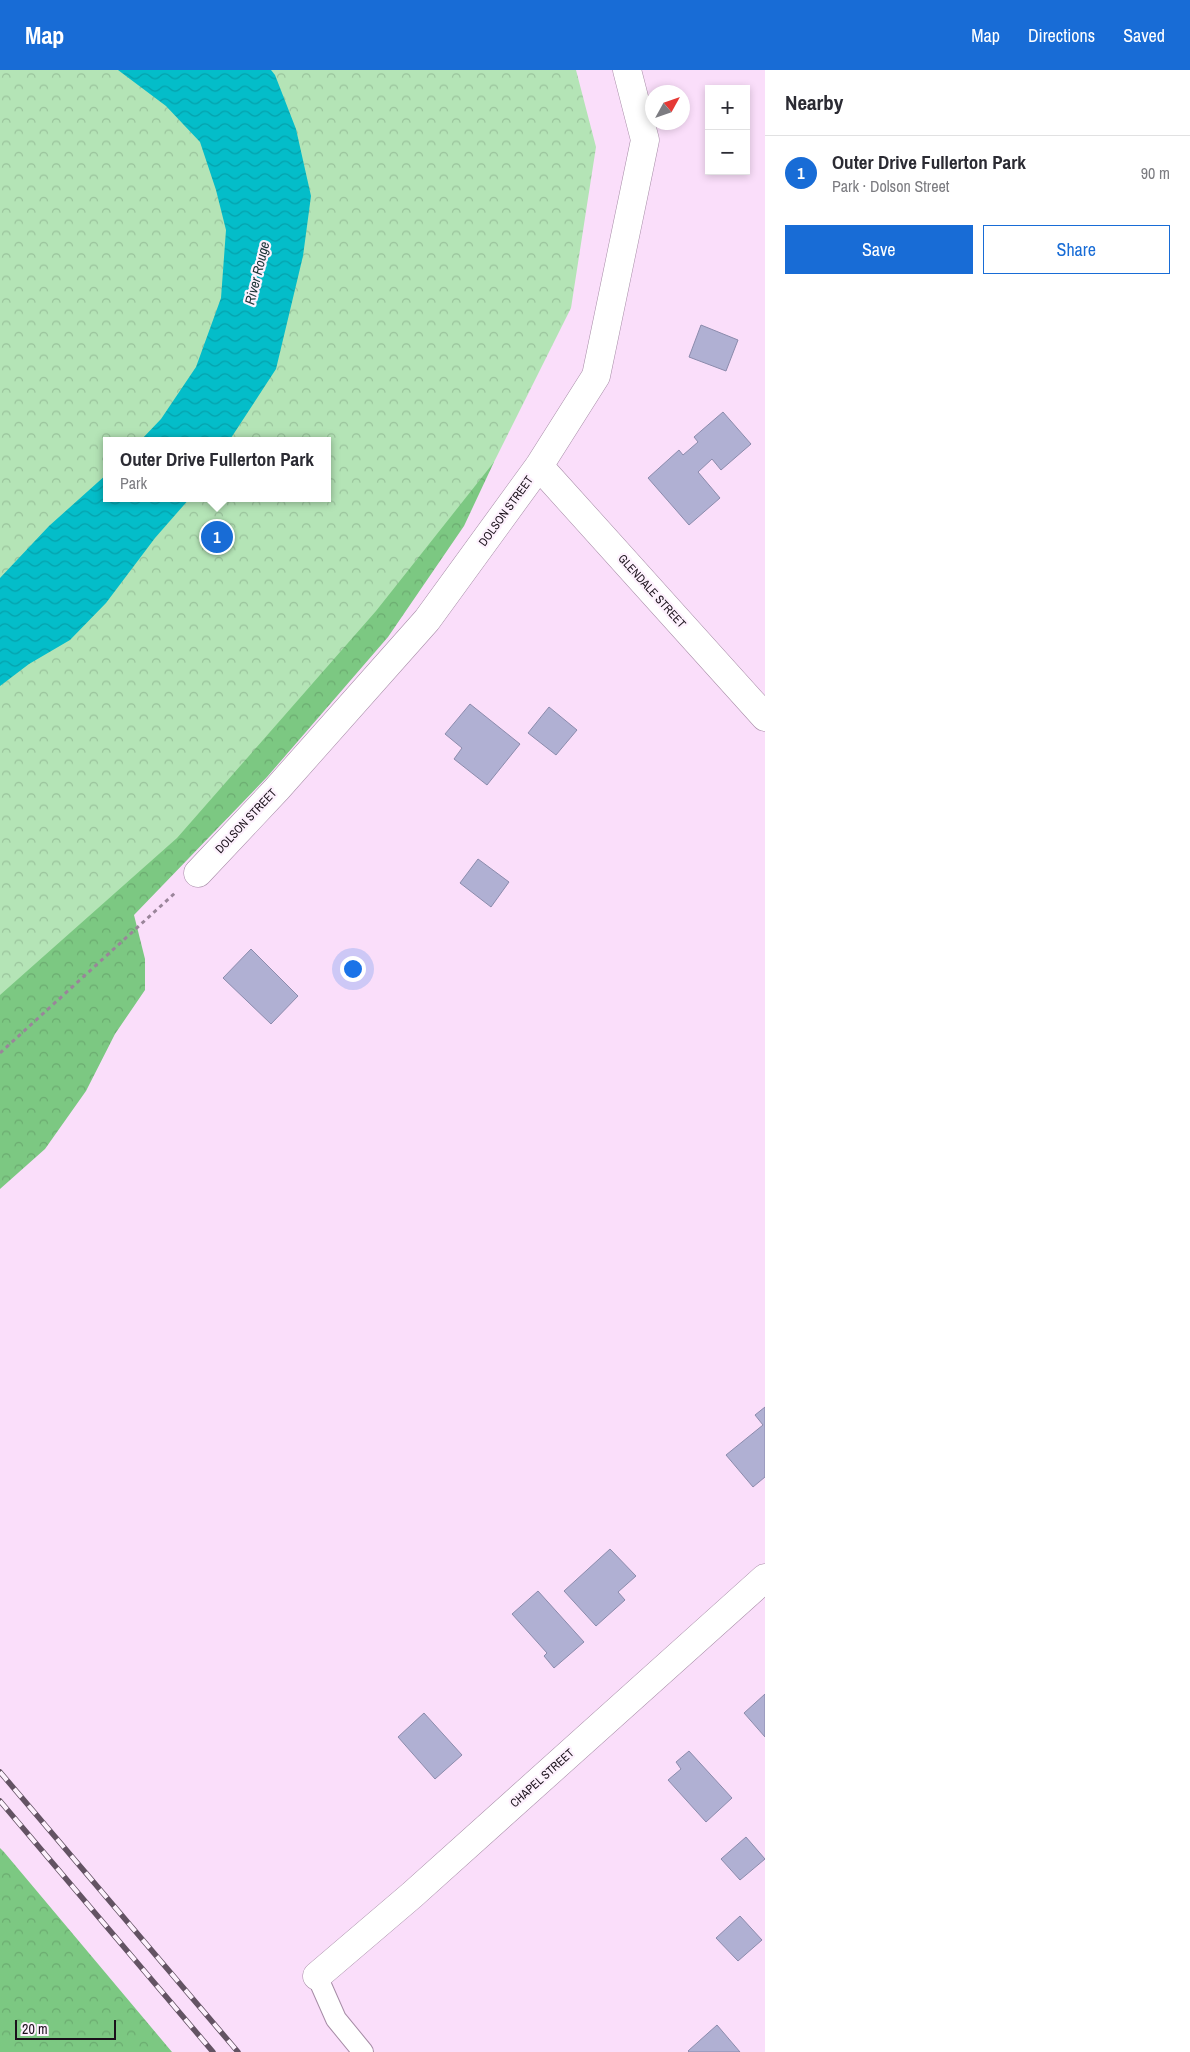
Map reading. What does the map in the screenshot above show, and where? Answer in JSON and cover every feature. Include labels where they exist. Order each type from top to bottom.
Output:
[{"type":"street","name":"DOLSON STREET","points":[[198,873],[277,789],[427,620],[539,466],[596,376],[645,140],[627,70]]},
{"type":"street","name":"GLENDALE STREET","points":[[539,466],[765,717]]},
{"type":"street","name":"CHAPEL STREET","points":[[317,1976],[412,1895],[765,1578]]},
{"type":"lane","points":[[317,1976],[336,2019],[364,2052]]},
{"type":"path","points":[[0,1053],[198,873]]},
{"type":"green space","points":[[0,70],[576,70],[596,147],[571,308],[494,462],[376,611],[177,838],[0,995]]},
{"type":"green space","points":[[419,425],[494,462],[464,526],[388,637],[267,777],[134,915],[145,959],[145,990],[115,1034],[86,1091],[45,1149],[0,1189],[0,686],[320,502],[331,502],[331,440]]},
{"type":"green space","points":[[0,1848],[4,1852],[172,2052],[0,2052]]},
{"type":"water","name":"River Rouge","points":[[118,70],[271,70],[275,75],[296,129],[311,196],[303,256],[276,369],[232,437],[144,437],[161,419],[196,367],[221,298],[226,230],[216,190],[200,142],[166,106]]},
{"type":"water","points":[[103,478],[103,502],[186,502],[155,538],[106,603],[70,640],[29,664],[0,686],[0,578],[49,526]]},
{"type":"building","points":[[701,325],[738,340],[726,371],[689,357]]},
{"type":"building","points":[[723,412],[751,444],[721,470],[712,459],[698,472],[720,498],[689,525],[648,478],[679,450],[683,455],[698,442],[694,437]]},
{"type":"building","points":[[470,704],[520,744],[487,785],[454,759],[462,748],[445,734]]},
{"type":"building","points":[[549,707],[577,730],[556,755],[528,733]]},
{"type":"building","points":[[478,859],[509,882],[491,907],[460,883]]},
{"type":"building","points":[[251,949],[298,996],[271,1024],[223,978]]},
{"type":"building","points":[[765,1407],[765,1477],[753,1487],[726,1455],[763,1425],[755,1415]]},
{"type":"building","points":[[610,1549],[636,1576],[618,1592],[625,1600],[596,1626],[564,1591]]},
{"type":"building","points":[[538,1591],[584,1642],[554,1668],[544,1656],[547,1653],[512,1614]]},
{"type":"building","points":[[765,1694],[765,1737],[744,1713]]},
{"type":"building","points":[[424,1713],[462,1755],[435,1779],[398,1737]]},
{"type":"building","points":[[689,1751],[732,1798],[706,1822],[668,1780],[681,1769],[676,1762]]},
{"type":"building","points":[[746,1837],[765,1859],[740,1880],[721,1859]]},
{"type":"building","points":[[740,1916],[762,1940],[738,1961],[716,1938]]},
{"type":"building","points":[[717,2025],[740,2052],[688,2051]]},
{"type":"railway","points":[[0,1772],[238,2052]]},
{"type":"railway","points":[[0,1801],[213,2052]]},
{"type":"place","name":"Outer Drive Fullerton Park","points":[[217,537]]}]
